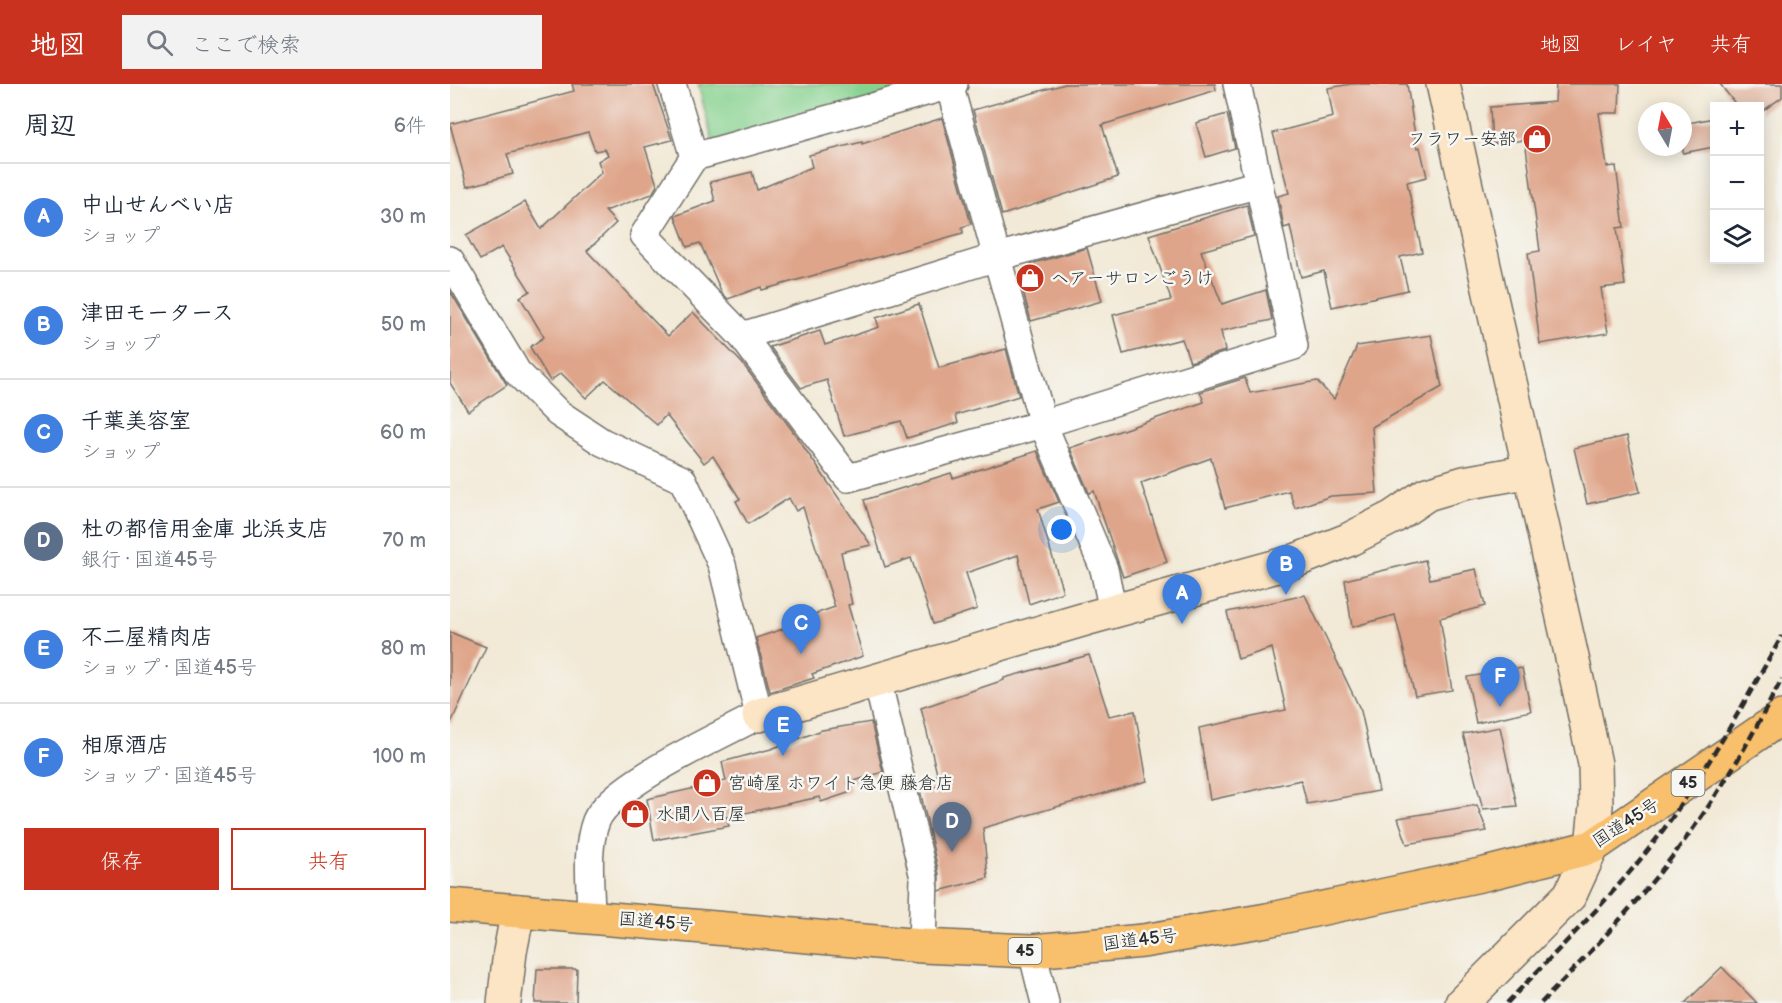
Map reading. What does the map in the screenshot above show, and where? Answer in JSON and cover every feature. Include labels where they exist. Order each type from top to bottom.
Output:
[{"type":"highway","name":"国道45号","points":[[450,905],[922,946],[1032,951],[1143,941],[1267,920],[1485,874],[1592,847],[1782,717]]},
{"type":"street","points":[[672,84],[694,157]]},
{"type":"street","points":[[1113,611],[1104,569],[1043,424],[951,84],[694,157],[644,235],[742,336],[848,478],[1043,424],[1294,346],[1237,84]]},
{"type":"street","points":[[1443,84],[1595,764],[1596,806],[1592,847],[1570,895],[1462,1003]]},
{"type":"street","points":[[742,336],[997,257],[1259,184]]},
{"type":"street","points":[[450,260],[517,372],[558,413],[602,442],[683,480],[722,565],[759,715]]},
{"type":"street","points":[[591,917],[590,852],[596,821],[607,804],[645,777],[759,715],[1113,611],[1292,562],[1348,540],[1393,517],[1427,494],[1464,483],[1531,471]]},
{"type":"street","points":[[877,679],[924,878],[922,946]]},
{"type":"street","points":[[504,1003],[518,911]]},
{"type":"street","points":[[1032,951],[1045,1003]]},
{"type":"green space","points":[[698,84],[934,84],[715,151]]},
{"type":"building","points":[[572,84],[653,84],[672,140],[645,147],[657,185],[652,194],[605,211],[616,223],[587,251],[668,336],[693,312],[742,363],[792,430],[871,545],[841,552],[852,604],[848,605],[863,656],[812,674],[814,678],[770,692],[756,638],[804,622],[803,618],[835,607],[803,507],[796,511],[789,498],[748,524],[736,501],[740,499],[713,456],[704,463],[666,415],[657,425],[605,380],[586,398],[561,373],[550,381],[530,347],[544,337],[520,297],[530,291],[502,247],[480,260],[466,235],[525,202],[541,229],[602,172],[598,161],[608,155],[605,149],[595,151],[588,132],[507,154],[513,174],[467,187],[450,124],[574,91]]},
{"type":"building","points":[[1065,84],[1215,84],[1216,90],[1102,125],[1118,177],[1002,215],[973,110]]},
{"type":"building","points":[[1351,84],[1407,84],[1417,148],[1420,147],[1427,177],[1407,182],[1422,252],[1400,257],[1408,290],[1332,307],[1324,271],[1301,277],[1290,226],[1284,228],[1278,196],[1289,193],[1273,133],[1333,117],[1328,88]]},
{"type":"building","points":[[1556,84],[1620,84],[1619,113],[1599,113],[1607,167],[1616,166],[1624,227],[1617,228],[1625,285],[1601,288],[1608,333],[1540,344],[1528,253],[1540,251],[1525,140],[1492,144],[1490,107],[1555,102]]},
{"type":"building","points":[[1720,84],[1782,84],[1782,97],[1764,110],[1764,102],[1734,102]]},
{"type":"building","points":[[1227,114],[1235,148],[1206,157],[1196,123]]},
{"type":"building","points":[[942,118],[971,224],[962,227],[963,233],[762,290],[761,287],[728,299],[722,293],[700,243],[687,247],[675,216],[715,201],[710,182],[752,172],[757,190],[812,167],[809,155],[862,142],[862,144]]},
{"type":"building","points":[[1710,119],[1710,148],[1692,151],[1692,122]]},
{"type":"building","points":[[1247,205],[1254,236],[1201,251],[1222,304],[1266,290],[1272,320],[1221,331],[1225,351],[1190,362],[1182,339],[1123,354],[1113,315],[1171,300],[1149,235]]},
{"type":"building","points":[[1087,248],[1102,301],[1031,321],[1022,287],[1036,283],[1031,264]]},
{"type":"building","points":[[450,291],[507,385],[468,411],[450,383]]},
{"type":"building","points":[[919,304],[939,368],[1006,349],[1019,396],[956,415],[958,423],[907,438],[901,421],[844,436],[827,380],[801,388],[770,347],[820,331],[825,345],[879,327],[876,318]]},
{"type":"building","points":[[1431,335],[1442,387],[1372,427],[1377,493],[1331,496],[1295,508],[1289,491],[1225,508],[1211,458],[1141,483],[1167,562],[1123,577],[1094,491],[1089,493],[1070,448],[1204,402],[1200,392],[1245,378],[1250,393],[1317,381],[1334,399],[1357,346]]},
{"type":"building","points":[[1627,436],[1640,492],[1587,504],[1574,448]]},
{"type":"building","points":[[1037,451],[1059,502],[1038,509],[1063,592],[1029,604],[1018,555],[966,573],[977,609],[933,624],[911,558],[885,567],[864,500],[951,473],[953,478]]},
{"type":"building","points":[[1425,560],[1430,579],[1476,569],[1485,606],[1440,618],[1452,690],[1415,696],[1395,615],[1352,627],[1345,580]]},
{"type":"building","points":[[1305,595],[1361,711],[1379,791],[1307,804],[1301,780],[1210,800],[1199,728],[1286,710],[1272,648],[1238,659],[1227,612]]},
{"type":"building","points":[[450,632],[486,647],[450,725]]},
{"type":"building","points":[[1089,655],[1109,716],[1135,711],[1147,781],[983,828],[988,878],[939,891],[939,874],[920,790],[940,786],[921,708],[1004,680],[1004,678]]},
{"type":"building","points":[[1522,668],[1531,711],[1476,723],[1467,677]]},
{"type":"building","points":[[871,722],[883,772],[848,783],[851,792],[821,802],[820,797],[726,817],[729,826],[654,840],[647,799],[726,781],[722,762],[771,749],[822,730]]},
{"type":"building","points":[[1500,727],[1517,806],[1483,809],[1463,734]]},
{"type":"building","points":[[1477,805],[1487,831],[1407,844],[1398,818]]},
{"type":"building","points":[[1722,967],[1757,1003],[1685,1003]]},
{"type":"building","points":[[537,969],[577,969],[576,1003],[535,1003]]},
{"type":"railway","points":[[1507,1003],[1592,914],[1653,844],[1715,752],[1782,636]]},
{"type":"railway","points":[[1541,1003],[1613,928],[1680,847],[1727,777],[1782,679]]},
{"type":"place","name":"フラワー安部","points":[[1537,139]]},
{"type":"place","name":"ヘアーサロンごうけ","points":[[1030,278]]},
{"type":"place","name":"津田モータース","points":[[1286,595]]},
{"type":"place","name":"中山せんべい店","points":[[1182,624]]},
{"type":"place","name":"千葉美容室","points":[[801,654]]},
{"type":"place","name":"相原酒店","points":[[1500,707]]},
{"type":"place","name":"不二屋精肉店","points":[[783,756]]},
{"type":"place","name":"宮崎屋 ホワイト急便 藤倉店","points":[[707,783]]},
{"type":"place","name":"水間八百屋","points":[[635,814]]},
{"type":"place","name":"杜の都信用金庫 北浜支店","points":[[952,852]]}]
